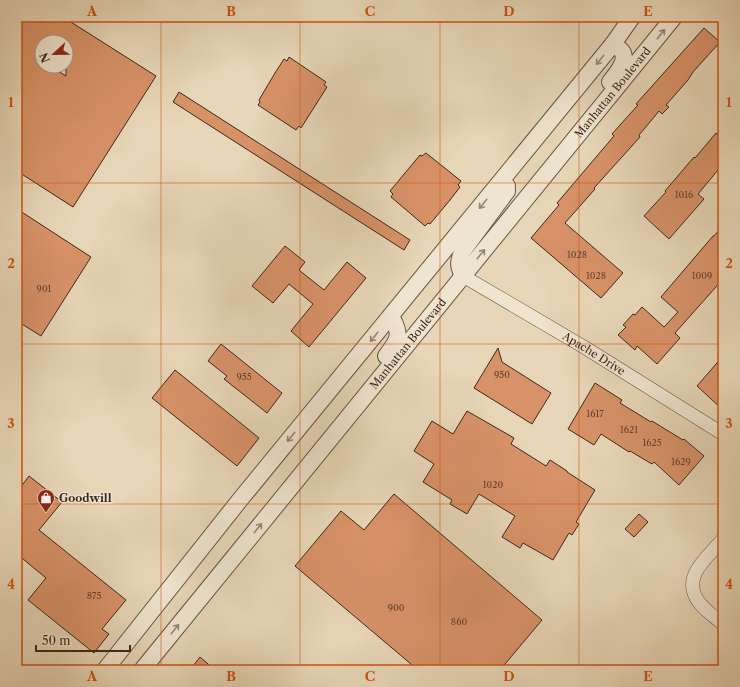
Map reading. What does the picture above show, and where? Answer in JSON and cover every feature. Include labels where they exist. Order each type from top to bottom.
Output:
[{"type":"street","points":[[105,670],[239,501],[613,44],[632,17]]},
{"type":"street","name":"Manhattan Boulevard","points":[[142,670],[674,17]]},
{"type":"street","points":[[573,142],[573,130],[620,68],[623,60],[623,54],[613,44]]},
{"type":"street","points":[[463,276],[458,266],[458,261],[462,252],[507,191],[507,174]]},
{"type":"street","name":"Apache Drive","points":[[463,276],[584,347],[723,434]]},
{"type":"street","points":[[346,420],[346,410],[354,396],[398,340],[398,329],[391,316]]},
{"type":"street","points":[[723,539],[695,572],[692,580],[692,588],[697,600],[723,624]]},
{"type":"building","points":[[17,17],[63,17],[156,76],[73,207],[17,171]]},
{"type":"building","points":[[704,28],[720,42],[666,105],[669,107],[662,114],[659,111],[639,135],[640,137],[565,223],[623,273],[601,298],[531,238],[559,205],[557,203],[614,136],[612,134],[638,105],[636,104]]},
{"type":"building","points":[[289,57],[326,82],[324,85],[327,87],[301,128],[299,126],[296,130],[258,105],[260,102],[259,100],[284,59],[287,61]]},
{"type":"building","points":[[179,92],[410,240],[404,250],[173,102]]},
{"type":"building","points":[[716,133],[723,139],[723,164],[698,194],[704,199],[669,239],[644,216]]},
{"type":"building","points":[[426,153],[461,181],[458,185],[460,187],[450,200],[430,224],[428,223],[425,226],[391,197],[393,194],[390,191],[420,155],[422,156]]},
{"type":"building","points":[[17,209],[91,257],[41,336],[17,321]]},
{"type":"building","points":[[723,226],[723,279],[675,333],[680,338],[657,364],[637,346],[635,350],[618,335],[626,327],[623,325],[642,307],[664,327],[678,312],[661,297]]},
{"type":"building","points":[[285,246],[305,262],[299,270],[324,290],[347,262],[366,278],[309,347],[291,331],[313,304],[289,284],[273,303],[252,286]]},
{"type":"building","points":[[221,344],[282,393],[267,413],[224,379],[227,376],[208,361]]},
{"type":"building","points":[[498,348],[502,362],[551,393],[532,424],[474,388]]},
{"type":"building","points":[[723,356],[723,410],[697,386]]},
{"type":"building","points":[[175,370],[259,438],[237,466],[152,398]]},
{"type":"building","points":[[595,383],[622,400],[620,403],[683,440],[684,439],[704,456],[679,485],[654,462],[652,464],[630,451],[629,452],[601,434],[594,445],[568,429]]},
{"type":"building","points":[[467,411],[514,438],[511,444],[546,466],[550,460],[595,490],[576,522],[579,524],[572,535],[569,533],[553,560],[523,543],[520,548],[502,537],[515,516],[479,494],[467,514],[450,504],[452,500],[423,482],[434,464],[414,451],[432,421],[453,434]]},
{"type":"building","points":[[29,476],[62,502],[39,530],[126,600],[102,629],[109,634],[94,653],[28,600],[46,578],[17,554],[17,492]]},
{"type":"building","points":[[394,494],[542,620],[500,670],[418,670],[295,566],[341,511],[364,530]]},
{"type":"building","points":[[639,514],[648,522],[634,537],[625,529]]},
{"type":"building","points":[[200,657],[215,670],[190,670]]},
{"type":"place","name":"Goodwill","points":[[46,513]]}]
